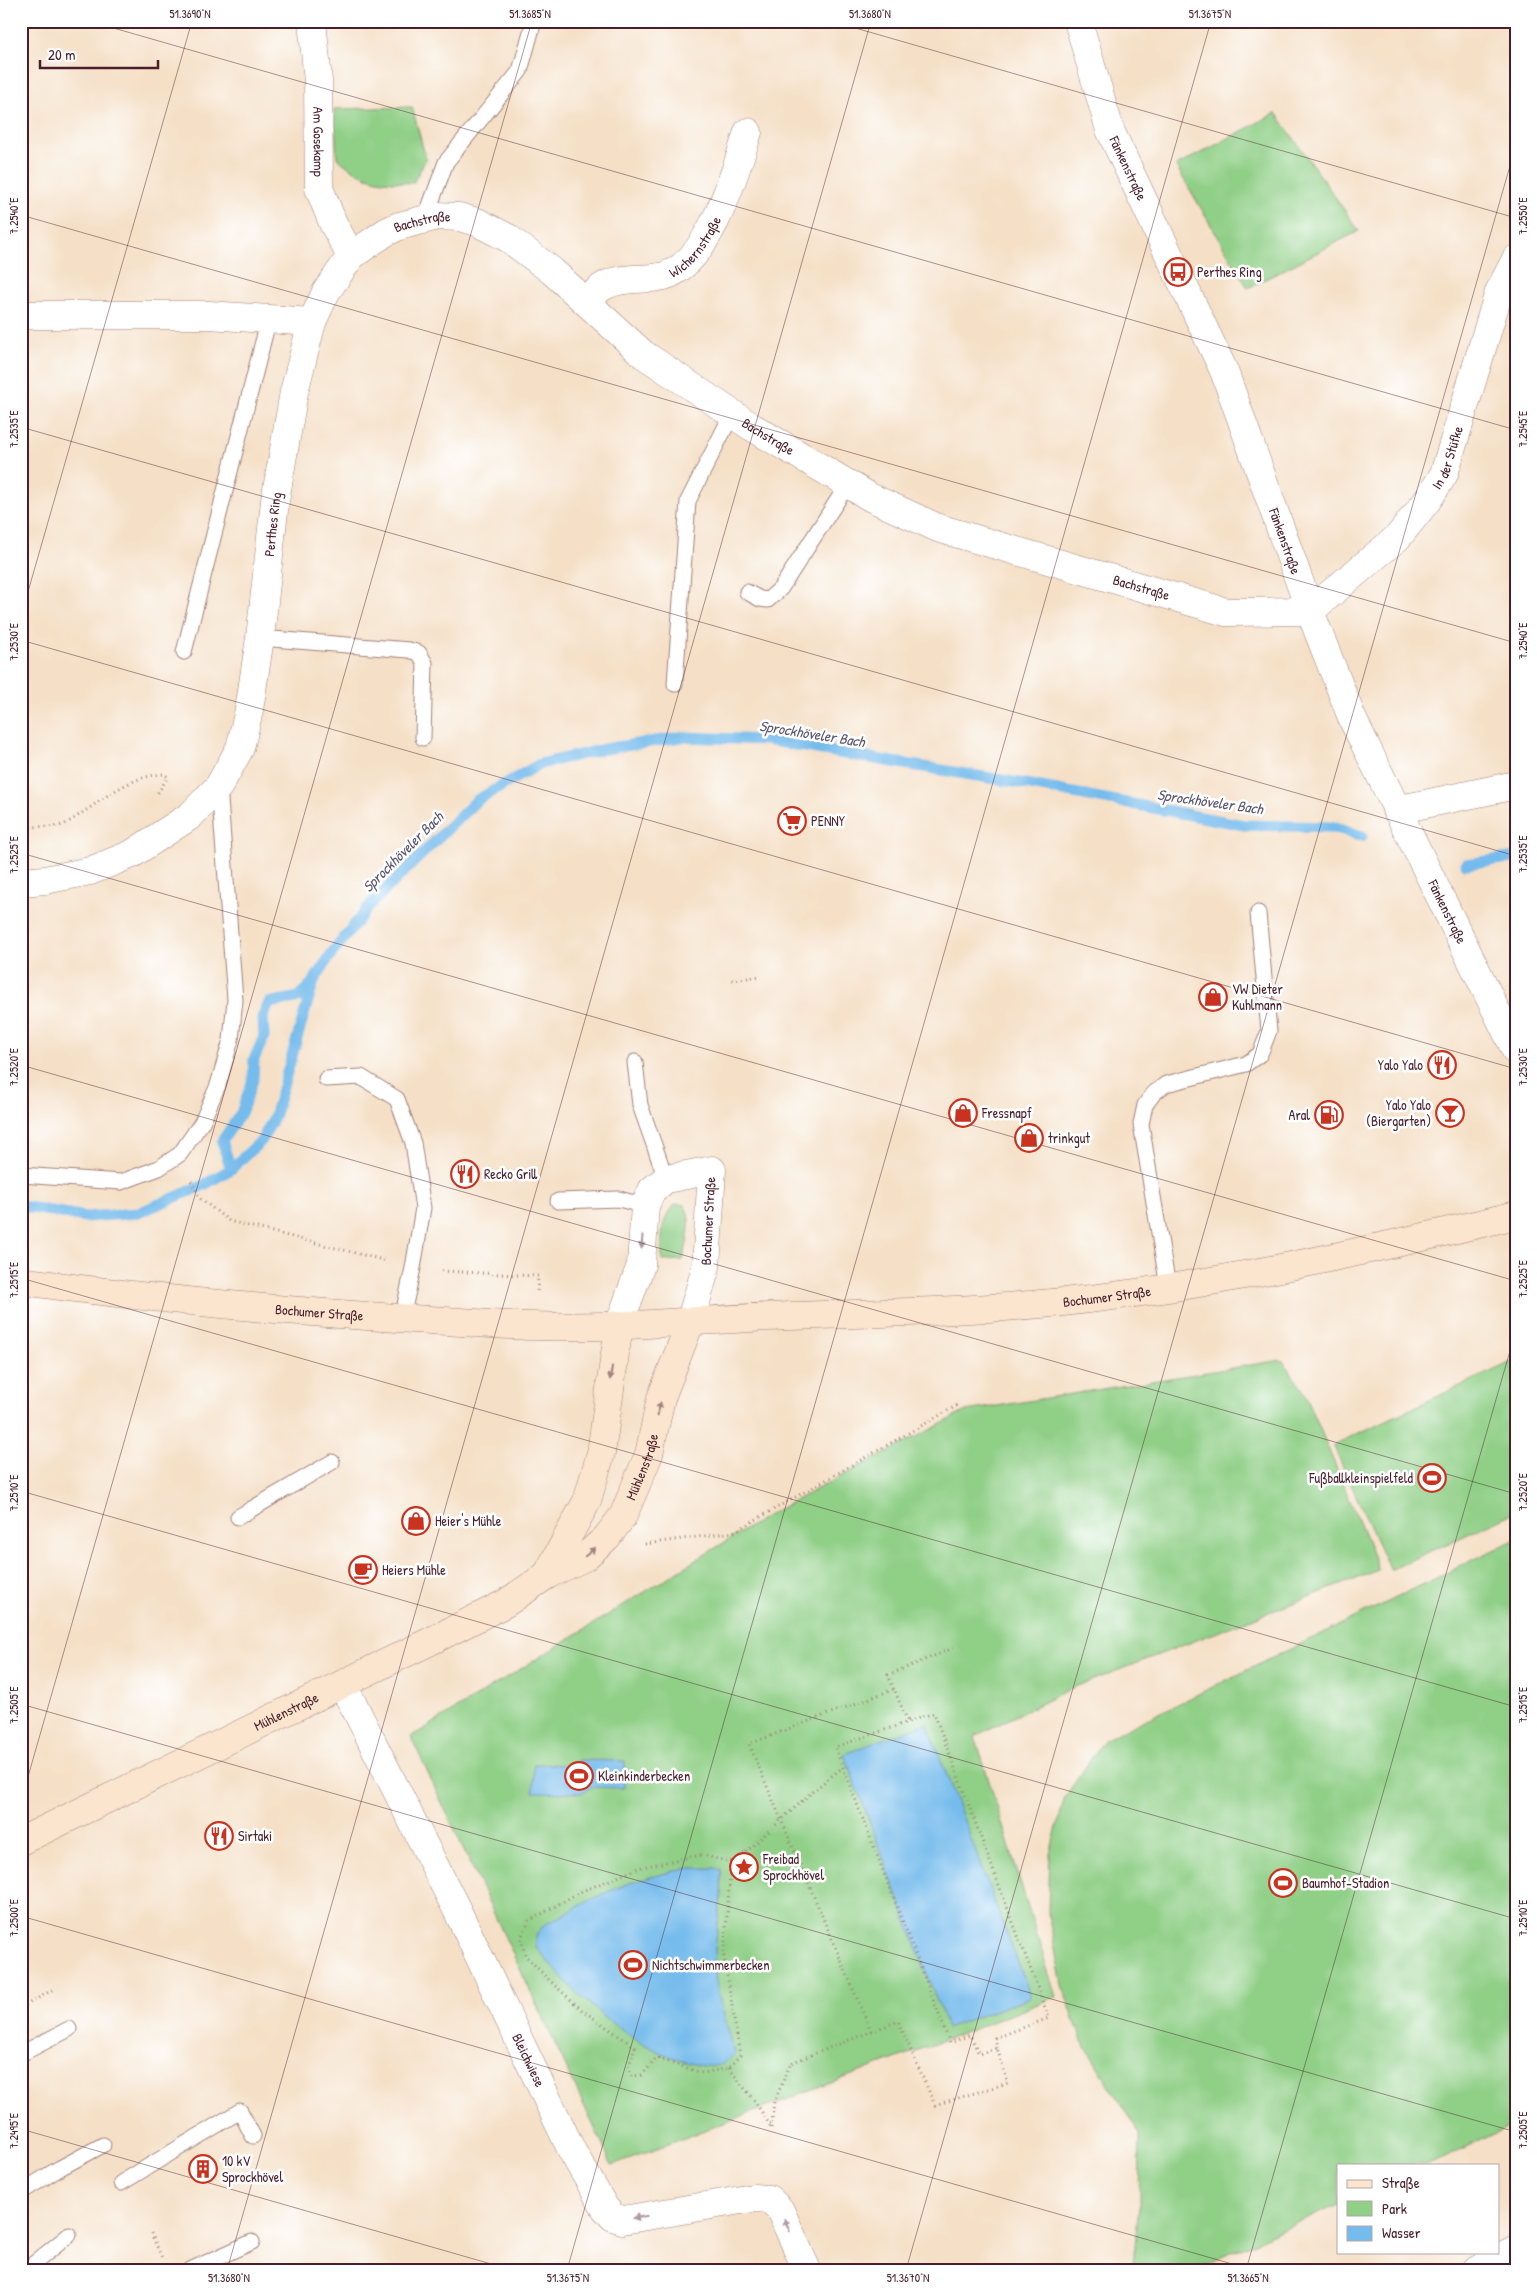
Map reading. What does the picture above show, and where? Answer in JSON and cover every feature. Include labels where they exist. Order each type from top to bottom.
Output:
[{"type":"main road","name":"Bochumer Straße","points":[[21,1281],[241,1306],[402,1318],[535,1326],[690,1323],[773,1316],[951,1310],[1064,1302],[1168,1287],[1317,1261],[1516,1215]]},
{"type":"main road","name":"Mühlenstraße","points":[[21,1841],[160,1772],[342,1686],[506,1603],[548,1576],[585,1557],[607,1537],[623,1516],[649,1454],[662,1398],[690,1323]]},
{"type":"main road","name":"Mühlenstraße","points":[[548,1576],[587,1501],[601,1452],[619,1325]]},
{"type":"street","name":"Am Gosekamp","points":[[312,21],[318,81],[319,188],[333,223],[351,256]]},
{"type":"street","name":"Fänkenstraße","points":[[1078,21],[1110,130],[1224,371],[1310,611],[1352,718],[1516,1051]]},
{"type":"street","name":"Wichernstraße","points":[[587,301],[604,286],[623,280],[665,276],[684,267],[705,240],[727,194],[748,132]]},
{"type":"street","name":"Bachstraße","points":[[312,322],[326,292],[351,256],[386,232],[425,219],[459,216],[477,222],[508,238],[552,270],[644,354],[732,414],[870,497],[938,528],[1226,612],[1310,611]]},
{"type":"street","name":"In der Stüfke","points":[[1310,611],[1398,536],[1427,501],[1444,474],[1500,292],[1516,258]]},
{"type":"street","points":[[21,315],[209,316],[312,322]]},
{"type":"street","name":"Perthes Ring","points":[[21,882],[45,880],[90,871],[132,854],[190,816],[219,786],[240,748],[249,710],[260,638],[274,501],[294,392],[312,322]]},
{"type":"street","points":[[1396,810],[1516,785]]},
{"type":"street","name":"Bochumer Straße","points":[[666,1179],[712,1170],[706,1267],[690,1323]]},
{"type":"street","points":[[619,1325],[640,1265],[645,1206],[652,1190],[666,1179]]},
{"type":"street","name":"Bleichwiese","points":[[342,1686],[355,1708],[457,1910],[572,2151],[605,2208],[613,2217],[623,2220],[753,2198],[769,2199],[780,2210],[807,2270]]},
{"type":"street","points":[[1476,2270],[1516,2250]]},
{"type":"lane","points":[[425,219],[446,162],[520,71],[534,21]]},
{"type":"lane","points":[[184,652],[269,318]]},
{"type":"lane","points":[[675,684],[688,501],[732,414]]},
{"type":"lane","points":[[747,592],[760,599],[768,600],[781,588],[848,484]]},
{"type":"lane","points":[[260,638],[408,650],[419,653],[425,663],[423,738]]},
{"type":"lane","points":[[21,1175],[121,1182],[158,1168],[180,1154],[202,1122],[218,1085],[231,1040],[235,1000],[219,786]]},
{"type":"lane","points":[[1168,1287],[1140,1124],[1145,1105],[1154,1092],[1166,1084],[1246,1064],[1260,1054],[1269,1031],[1258,913]]},
{"type":"lane","points":[[635,1062],[640,1104],[666,1179]]},
{"type":"lane","points":[[326,1079],[361,1077],[397,1099],[413,1143],[423,1208],[414,1268],[402,1318]]},
{"type":"lane","points":[[558,1201],[619,1199],[645,1206]]},
{"type":"lane","points":[[238,1516],[332,1462]]},
{"type":"lane","points":[[21,2054],[69,2029]]},
{"type":"lane","points":[[121,2182],[240,2111],[254,2136]]},
{"type":"lane","points":[[21,2192],[103,2145]]},
{"type":"lane","points":[[26,2270],[69,2235]]},
{"type":"lane","points":[[190,2270],[252,2242]]},
{"type":"path","points":[[21,831],[32,826],[61,825],[75,819],[116,789],[140,778],[164,774],[168,777],[157,795]]},
{"type":"path","points":[[732,980],[761,976]]},
{"type":"path","points":[[191,1180],[201,1199]]},
{"type":"path","points":[[607,1537],[647,1545],[734,1532],[958,1405]]},
{"type":"path","points":[[908,1722],[888,1675],[956,1647]]},
{"type":"path","points":[[871,2031],[749,1744],[894,1689]]},
{"type":"path","points":[[729,2068],[756,2103],[771,2128],[774,2102],[790,2062],[898,2021],[935,2105],[1008,2083],[995,2038],[1049,2018],[934,1713],[835,1747],[950,2044],[970,2035],[979,2054],[997,2048]]},
{"type":"path","points":[[731,1862],[724,1956],[740,2055],[729,2068],[702,2073],[657,2058],[642,2075],[632,2076],[629,2065],[635,2047],[582,2010],[525,1955],[521,1938],[529,1921],[580,1892],[642,1867],[701,1855],[731,1862],[746,1852],[812,1792],[843,1768]]},
{"type":"path","points":[[21,2008],[52,1990]]},
{"type":"path","points":[[151,2233],[156,2245]]},
{"type":"green space","points":[[412,107],[426,159],[413,183],[372,179],[356,172],[337,158],[334,109]]},
{"type":"green space","points":[[1276,113],[1359,231],[1248,288],[1176,166]]},
{"type":"green space","points":[[676,1204],[684,1205],[689,1217],[689,1232],[685,1254],[683,1260],[662,1261],[664,1222]]},
{"type":"green space","name":"Freibad Sprockhövel","points":[[1282,1360],[1305,1393],[1379,1570],[1072,1688],[975,1736],[1056,1997],[612,2165],[411,1737],[775,1511],[966,1411]]},
{"type":"green space","name":"Fußballkleinspielfeld","points":[[1516,1360],[1516,1512],[1390,1570],[1333,1445]]},
{"type":"green space","name":"Baumhof-Stadion","points":[[1516,1539],[1516,2124],[1428,2164],[1337,2164],[1337,2204],[1193,2270],[1138,2270],[1133,2264],[1139,2206],[1140,2134],[1082,2041],[1062,1985],[1048,1913],[1050,1853],[1065,1797],[1104,1740]]},
{"type":"water","points":[[927,1723],[1031,1997],[947,2028],[844,1754]]},
{"type":"water","name":"Kleinkinderbecken","points":[[578,1760],[625,1761],[625,1788],[591,1787],[582,1793],[533,1792],[534,1764],[570,1765]]},
{"type":"water","name":"Nichtschwimmerbecken","points":[[685,1868],[714,1868],[721,1870],[722,1883],[715,1971],[718,1992],[734,2054],[727,2061],[715,2066],[694,2064],[664,2054],[622,2030],[603,2016],[567,1983],[536,1947],[536,1935],[544,1925],[598,1896],[629,1883]]},
{"type":"waterway","name":"Sprockhöveler Bach","points":[[231,1169],[222,1141],[241,1113],[253,1080],[254,1059],[264,1037],[263,1016],[269,1003],[299,997],[313,982],[332,953],[371,904],[477,800],[540,764],[604,749],[682,737],[768,740],[1020,783],[1244,825],[1334,827],[1362,836]]},
{"type":"waterway","name":"Sprockhöveler Bach","points":[[1466,864],[1516,857]]},
{"type":"waterway","name":"Sprockhöveler Bach","points":[[21,1206],[86,1217],[138,1213],[204,1185],[231,1169],[262,1140],[274,1117],[313,984]]},
{"type":"place","name":"Perthes Ring","points":[[1178,272]]},
{"type":"place","name":"PENNY","points":[[792,821]]},
{"type":"place","name":"VW Dieter Kuhlmann","points":[[1213,997]]},
{"type":"place","name":"Yalo Yalo","points":[[1442,1065]]},
{"type":"place","name":"Fressnapf","points":[[963,1113]]},
{"type":"place","name":"Yalo Yalo (Biergarten)","points":[[1450,1113]]},
{"type":"place","name":"Aral","points":[[1329,1115]]},
{"type":"place","name":"trinkgut","points":[[1029,1138]]},
{"type":"place","name":"Recko Grill","points":[[465,1174]]},
{"type":"place","name":"Fußballkleinspielfeld","points":[[1432,1478]]},
{"type":"place","name":"Heier's Mühle","points":[[416,1521]]},
{"type":"place","name":"Heiers Mühle","points":[[363,1570]]},
{"type":"place","name":"Kleinkinderbecken","points":[[579,1776]]},
{"type":"place","name":"Sirtaki","points":[[219,1836]]},
{"type":"place","name":"Freibad Sprockhövel","points":[[744,1867]]},
{"type":"place","name":"Baumhof-Stadion","points":[[1283,1883]]},
{"type":"place","name":"Nichtschwimmerbecken","points":[[633,1965]]},
{"type":"place","name":"10 kV Sprockhövel","points":[[203,2169]]}]
